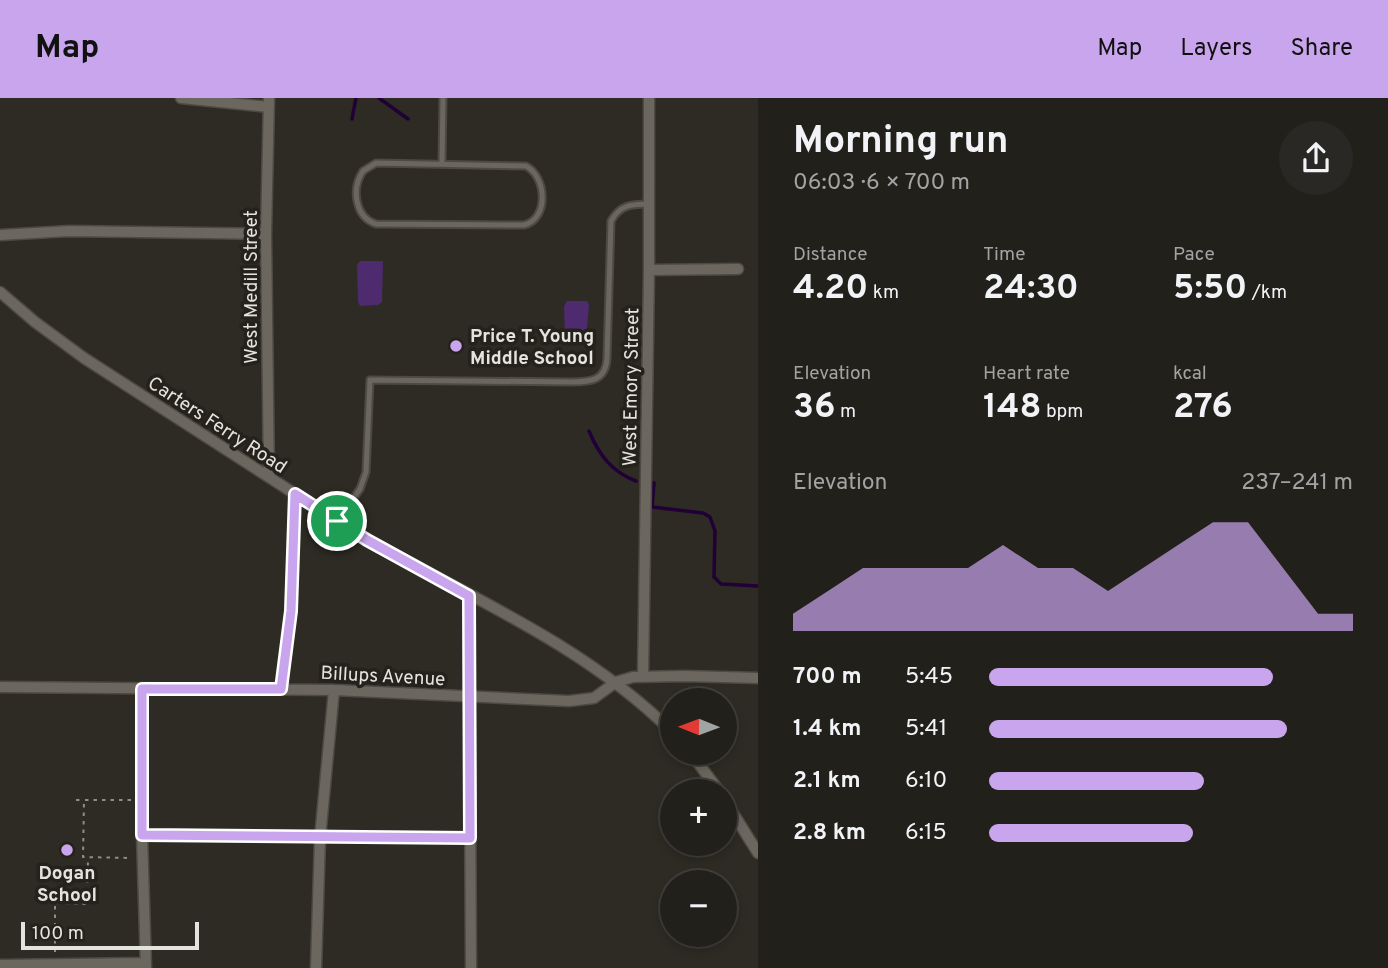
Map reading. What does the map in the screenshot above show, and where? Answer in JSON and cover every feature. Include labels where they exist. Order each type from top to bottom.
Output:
[{"type":"street","points":[[181,98],[269,103]]},
{"type":"street","name":"West Emory Street","points":[[643,677],[649,98]]},
{"type":"street","name":"West Medill Street","points":[[269,103],[266,234],[269,477]]},
{"type":"street","points":[[0,235],[69,231],[266,234]]},
{"type":"street","points":[[649,270],[738,269]]},
{"type":"street","name":"Carters Ferry Road","points":[[0,292],[84,358],[367,540],[567,649],[616,682],[660,721]]},
{"type":"street","points":[[281,689],[291,611],[295,494]]},
{"type":"street","points":[[469,596],[471,968]]},
{"type":"street","name":"Billups Avenue","points":[[0,687],[334,690],[581,701],[594,698],[616,682],[643,677],[758,678]]},
{"type":"street","points":[[0,965],[146,965],[142,835],[142,689]]},
{"type":"street","points":[[316,968],[320,838],[334,690]]},
{"type":"street","points":[[737,820],[758,853]]},
{"type":"street","points":[[142,835],[470,838]]},
{"type":"lane","points":[[442,163],[443,98]]},
{"type":"lane","points":[[379,163],[442,163],[526,166],[540,178],[540,214],[533,222],[524,225],[383,225],[362,216],[358,203],[358,181],[367,167],[379,163]]},
{"type":"lane","points":[[337,521],[360,489],[366,472],[370,380],[589,382],[603,375],[607,358],[611,221],[624,206],[649,204]]},
{"type":"path","points":[[76,800],[142,801]]},
{"type":"path","points":[[84,800],[83,857],[143,858]]},
{"type":"path","points":[[55,964],[55,903],[87,904],[88,857]]},
{"type":"shaded area","points":[[360,261],[383,261],[382,302],[378,305],[360,306],[358,302],[357,265]]},
{"type":"shaded area","points":[[567,301],[587,301],[589,305],[586,340],[565,338],[564,306]]},
{"type":"waterway","points":[[352,119],[356,98]]},
{"type":"waterway","points":[[379,98],[408,119]]},
{"type":"waterway","points":[[589,431],[607,462],[636,481]]},
{"type":"waterway","points":[[652,483],[652,507],[703,513],[710,517],[715,531],[714,577],[721,584],[758,586]]},
{"type":"place","name":"Price T. Young Middle School","points":[[456,346]]},
{"type":"place","name":"Dogan School","points":[[67,850]]},
{"type":"route","points":[[295,494],[337,521],[469,596],[470,838],[142,835],[142,689],[281,689],[291,611],[295,494]]}]
